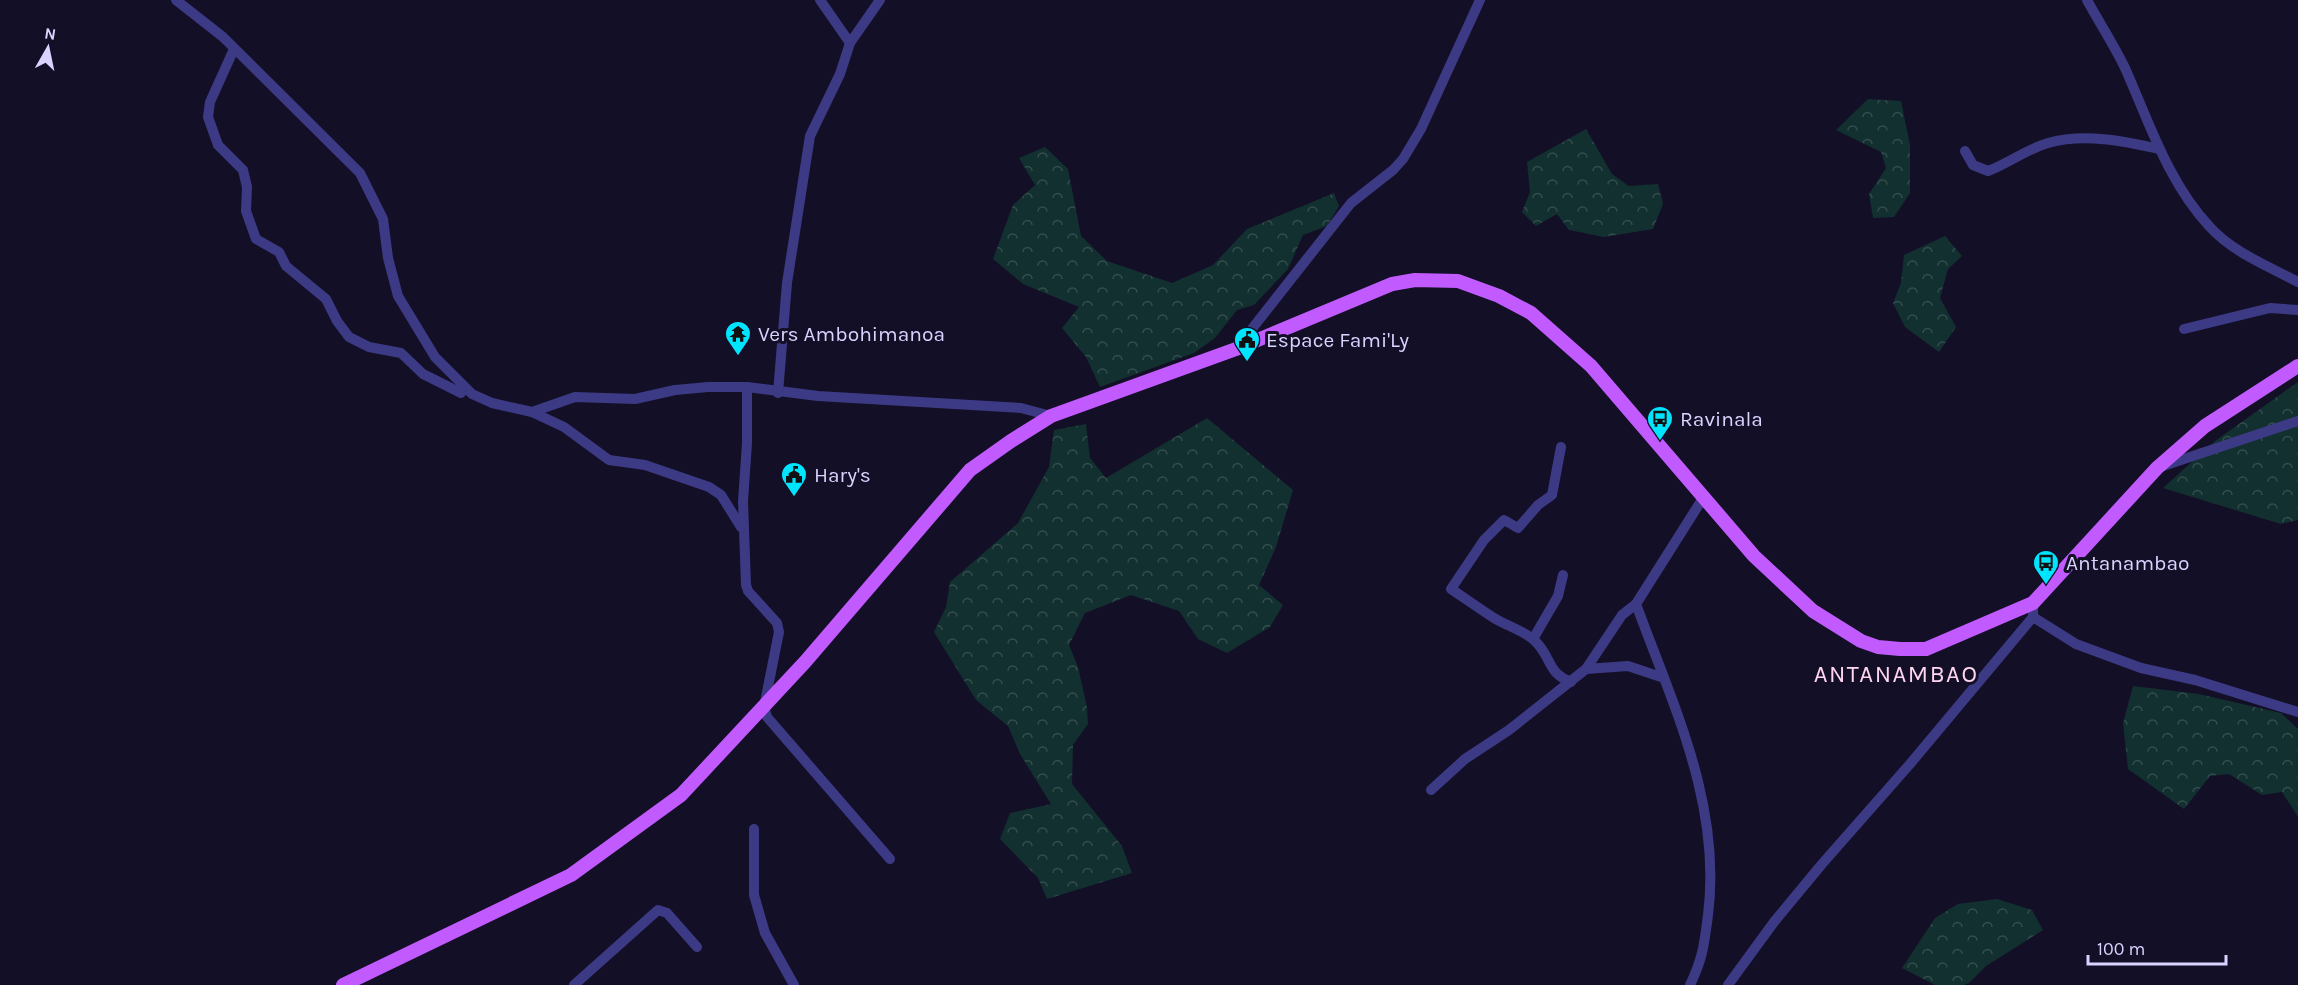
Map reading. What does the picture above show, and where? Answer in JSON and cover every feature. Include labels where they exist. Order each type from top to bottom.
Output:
[{"type":"main road","points":[[343,985],[499,912],[588,864],[681,795],[764,707],[970,470],[1051,416],[1236,349],[1392,284],[1435,279],[1469,284],[1531,313],[1575,350],[1626,404],[1754,556],[1813,610],[1847,634],[1878,647],[1926,649],[2033,610],[2157,468],[2205,426],[2298,366]]},
{"type":"street","points":[[176,0],[234,49],[360,173],[383,219],[388,258],[398,296],[435,357],[472,394],[492,403],[532,412],[564,427],[609,460],[645,465],[709,487],[721,495],[735,513],[744,535]]},
{"type":"street","points":[[820,0],[850,43]]},
{"type":"street","points":[[778,393],[787,283],[810,136],[840,74],[850,43],[880,0]]},
{"type":"street","points":[[1236,349],[1351,203],[1393,170],[1403,159],[1421,129],[1480,0]]},
{"type":"street","points":[[2087,0],[2124,65],[2160,149],[2182,190],[2209,227],[2240,251],[2298,282]]},
{"type":"street","points":[[234,49],[210,102],[208,117],[218,145],[243,170],[247,187],[246,211],[256,239],[279,252],[286,266],[326,299],[337,321],[349,337],[369,346],[401,353],[423,374],[460,393]]},
{"type":"street","points":[[1965,150],[1973,165],[1988,171],[2033,149],[2072,139],[2132,143],[2160,149]]},
{"type":"street","points":[[2184,329],[2270,308],[2298,310]]},
{"type":"street","points":[[532,412],[575,397],[635,399],[675,390],[747,387],[778,393],[1021,408],[1051,416]]},
{"type":"street","points":[[747,387],[747,443],[743,501],[748,591],[777,623],[779,632],[764,707],[767,717],[801,753],[831,793],[890,859]]},
{"type":"street","points":[[2157,468],[2298,421]]},
{"type":"street","points":[[1561,447],[1552,495],[1538,505],[1518,528],[1504,520],[1484,540],[1451,589],[1494,618],[1533,639],[1544,650],[1550,666],[1558,677],[1571,682]]},
{"type":"street","points":[[1431,790],[1465,759],[1509,730],[1586,669],[1622,615],[1636,604],[1703,498]]},
{"type":"street","points":[[1533,639],[1558,597],[1563,575]]},
{"type":"street","points":[[1636,604],[1696,769],[1711,851],[1711,888],[1702,960],[1690,985]]},
{"type":"street","points":[[1728,985],[1774,922],[1910,764],[2033,610],[2076,644],[2141,668],[2195,680],[2297,711]]},
{"type":"street","points":[[1586,669],[1628,666],[1664,678]]},
{"type":"street","points":[[754,829],[754,895],[765,933],[794,985]]},
{"type":"street","points":[[574,985],[640,930],[658,910],[667,913],[697,947]]},
{"type":"green space","points":[[1868,99],[1901,101],[1910,145],[1910,193],[1894,217],[1873,218],[1869,194],[1886,168],[1881,152],[1836,130]]},
{"type":"green space","points":[[1586,129],[1612,174],[1629,186],[1658,184],[1663,204],[1653,229],[1604,237],[1569,230],[1557,214],[1536,226],[1522,212],[1530,192],[1527,162]]},
{"type":"green space","points":[[1045,147],[1068,169],[1081,236],[1107,261],[1172,283],[1213,265],[1247,229],[1334,193],[1339,206],[1327,226],[1303,235],[1288,269],[1254,305],[1237,310],[1215,338],[1194,353],[1100,387],[1086,357],[1062,328],[1079,307],[1023,284],[993,259],[1013,205],[1035,185],[1019,158]]},
{"type":"green space","points":[[1945,236],[1962,256],[1948,269],[1940,298],[1956,327],[1939,352],[1905,327],[1893,303],[1901,283],[1904,255]]},
{"type":"green space","points":[[2298,382],[2298,520],[2281,524],[2163,488],[2215,441]]},
{"type":"green space","points":[[1207,418],[1293,490],[1276,547],[1259,585],[1283,605],[1270,627],[1227,653],[1198,639],[1179,611],[1131,595],[1085,613],[1069,645],[1078,667],[1087,707],[1088,724],[1073,745],[1072,784],[1122,846],[1132,873],[1047,899],[1038,878],[1000,839],[1010,813],[1051,804],[1020,754],[1008,726],[976,700],[934,632],[946,607],[950,582],[1018,523],[1049,467],[1054,430],[1086,424],[1090,458],[1106,478]]},
{"type":"green space","points":[[2133,686],[2199,694],[2281,713],[2298,729],[2298,817],[2282,792],[2262,795],[2229,774],[2210,776],[2184,809],[2128,769],[2123,723]]},
{"type":"green space","points":[[1997,899],[2032,910],[2043,930],[1986,966],[1964,985],[1935,985],[1902,968],[1935,918],[1958,904]]},
{"type":"place","name":"Vers Ambohimanoa","points":[[738,357]]},
{"type":"place","name":"Espace Fami'Ly","points":[[1247,363]]},
{"type":"place","name":"Ravinala","points":[[1660,442]]},
{"type":"place","name":"Hary's","points":[[794,498]]},
{"type":"place","name":"Antanambao","points":[[2046,586]]},
{"type":"district","name":"ANTANAMBAO","points":[[1896,674]]}]
